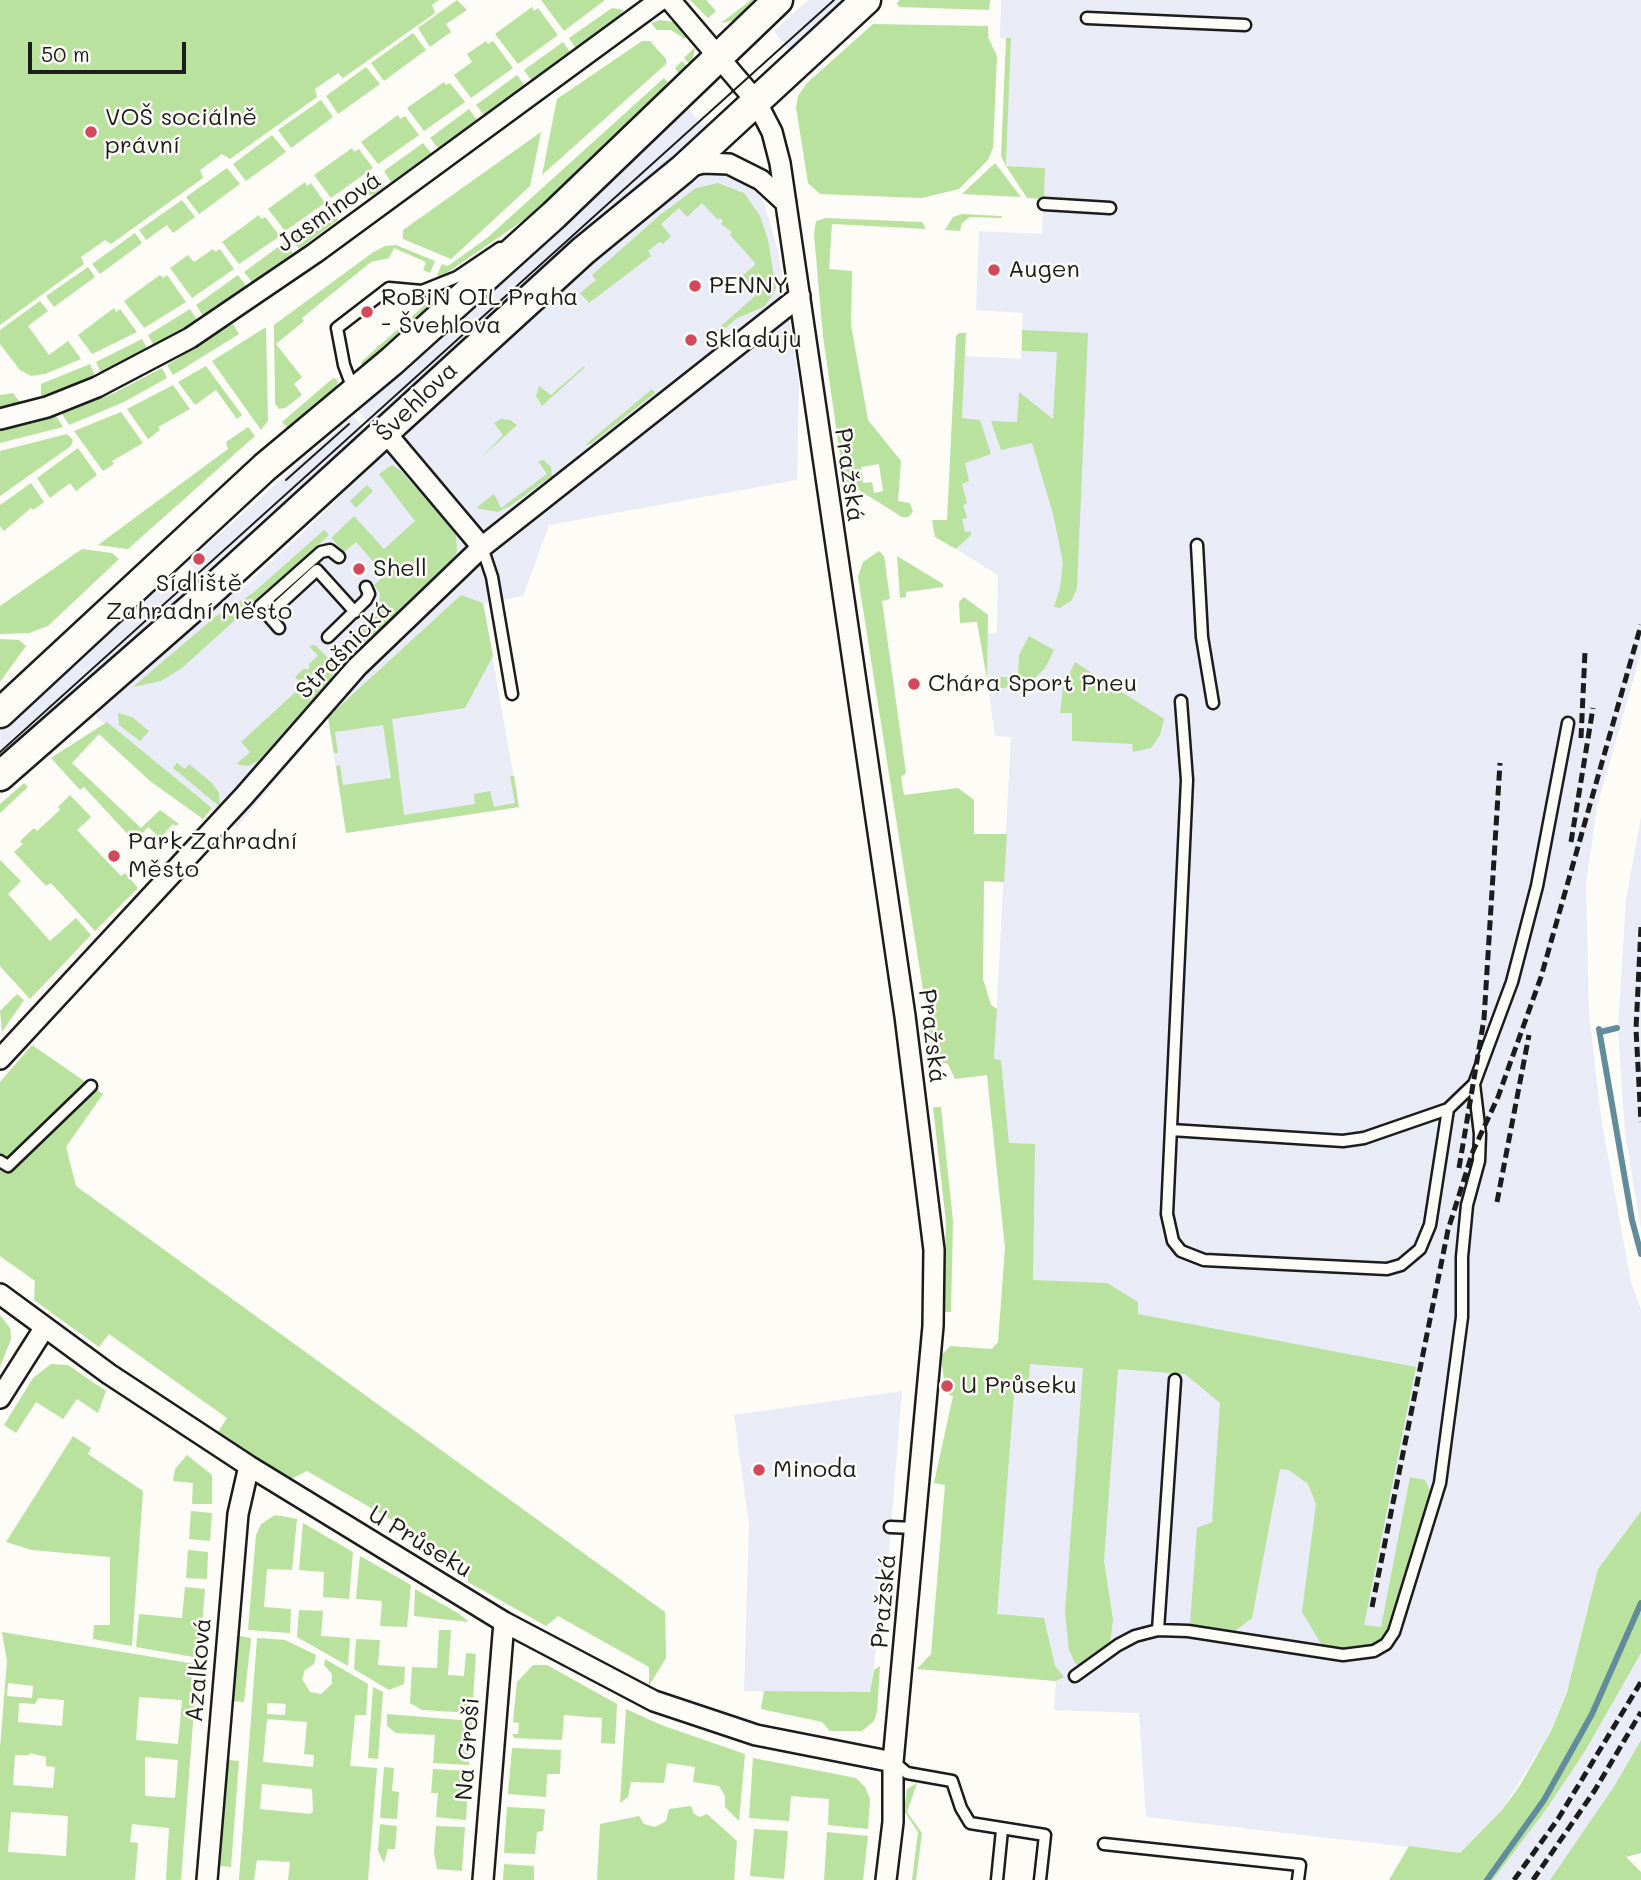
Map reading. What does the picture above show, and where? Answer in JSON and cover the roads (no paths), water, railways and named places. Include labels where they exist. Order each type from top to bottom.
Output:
[{"type":"main road","name":"Švehlova","points":[[0,713],[265,467],[392,361],[554,215],[778,0]]},
{"type":"main road","name":"Švehlova","points":[[0,776],[386,433],[424,394],[583,251],[683,169],[866,0]]},
{"type":"street","name":"Jasmínová","points":[[0,419],[47,407],[124,375],[190,338],[524,102],[660,0]]},
{"type":"street","name":"Pražská","points":[[670,0],[756,101],[775,141],[905,1016],[934,1250],[933,1326],[893,1762],[893,1822],[886,1880]]},
{"type":"street","points":[[683,169],[703,163],[729,164],[761,180],[786,203]]},
{"type":"street","name":"Strašnická","points":[[0,1059],[244,796],[357,667],[482,547],[800,296]]},
{"type":"street","points":[[386,433],[482,547]]},
{"type":"street","name":"U Průseku","points":[[0,1294],[249,1466],[503,1622],[669,1707],[756,1735],[893,1762]]},
{"type":"street","points":[[0,1398],[45,1327]]},
{"type":"street","name":"Azalková","points":[[207,1880],[238,1514],[249,1466]]},
{"type":"street","name":"Na Groši","points":[[483,1880],[503,1622]]},
{"type":"lane","points":[[1087,18],[1245,25]]},
{"type":"lane","points":[[1044,204],[1110,208]]},
{"type":"lane","points":[[354,390],[344,365],[337,328],[389,289],[422,291],[457,277],[554,215]]},
{"type":"lane","points":[[1197,545],[1202,637],[1213,703]]},
{"type":"lane","points":[[482,547],[492,577],[512,694]]},
{"type":"lane","points":[[279,628],[260,606],[323,550],[330,550],[339,557]]},
{"type":"lane","points":[[268,615],[317,570],[355,612]]},
{"type":"lane","points":[[328,637],[368,597],[366,587]]},
{"type":"lane","points":[[1181,701],[1187,780],[1167,1214],[1173,1241],[1181,1251],[1203,1260],[1387,1269],[1413,1258],[1426,1238],[1448,1109]]},
{"type":"lane","points":[[1171,1130],[1343,1141],[1397,1128],[1448,1109],[1474,1084],[1512,982],[1528,922],[1568,723]]},
{"type":"lane","points":[[1075,1676],[1118,1645],[1135,1636],[1158,1630],[1188,1631],[1343,1655],[1374,1651],[1385,1644],[1394,1632],[1407,1584],[1438,1499],[1462,1317],[1462,1257],[1466,1216],[1479,1161],[1480,1135],[1474,1084]]},
{"type":"lane","points":[[0,1161],[8,1166],[91,1086]]},
{"type":"lane","points":[[1158,1630],[1175,1380]]},
{"type":"lane","points":[[890,1527],[915,1528]]},
{"type":"lane","points":[[893,1762],[907,1773],[952,1781],[970,1822],[1002,1830],[1045,1835],[1040,1880]]},
{"type":"lane","points":[[997,1880],[1002,1830]]},
{"type":"lane","points":[[1104,1844],[1300,1865],[1298,1880]]},
{"type":"waterway","points":[[1600,1032],[1617,1028]]},
{"type":"waterway","points":[[1599,1029],[1632,1220],[1641,1254]]},
{"type":"waterway","points":[[1487,1880],[1544,1800],[1592,1714],[1641,1603]]},
{"type":"tram line","points":[[0,752],[834,0]]},
{"type":"tram line","points":[[286,480],[349,424]]},
{"type":"railway","points":[[1372,1607],[1448,1230],[1473,1151],[1498,1097],[1541,977],[1641,625]]},
{"type":"railway","points":[[1581,738],[1585,652]]},
{"type":"railway","points":[[1571,842],[1593,708]]},
{"type":"railway","points":[[1459,1168],[1484,1019],[1500,763]]},
{"type":"railway","points":[[1641,927],[1636,1029],[1641,1122]]},
{"type":"railway","points":[[1497,1202],[1529,1035]]},
{"type":"railway","points":[[1514,1880],[1558,1819],[1641,1682]]},
{"type":"railway","points":[[1533,1880],[1595,1790],[1641,1712]]},
{"type":"place","name":"VOŠ sociálně právní","points":[[91,132]]},
{"type":"place","name":"Augen","points":[[994,270]]},
{"type":"place","name":"PENNY","points":[[695,286]]},
{"type":"place","name":"RoBiN OIL Praha - Švehlova","points":[[367,312]]},
{"type":"place","name":"Skladuju","points":[[691,340]]},
{"type":"place","name":"Sídliště Zahradní Město","points":[[199,559]]},
{"type":"place","name":"Shell","points":[[359,569]]},
{"type":"place","name":"Chára Sport Pneu","points":[[914,684]]},
{"type":"place","name":"Park Zahradní Město","points":[[114,856]]},
{"type":"place","name":"U Průseku","points":[[947,1386]]},
{"type":"place","name":"Minoda","points":[[759,1470]]}]
